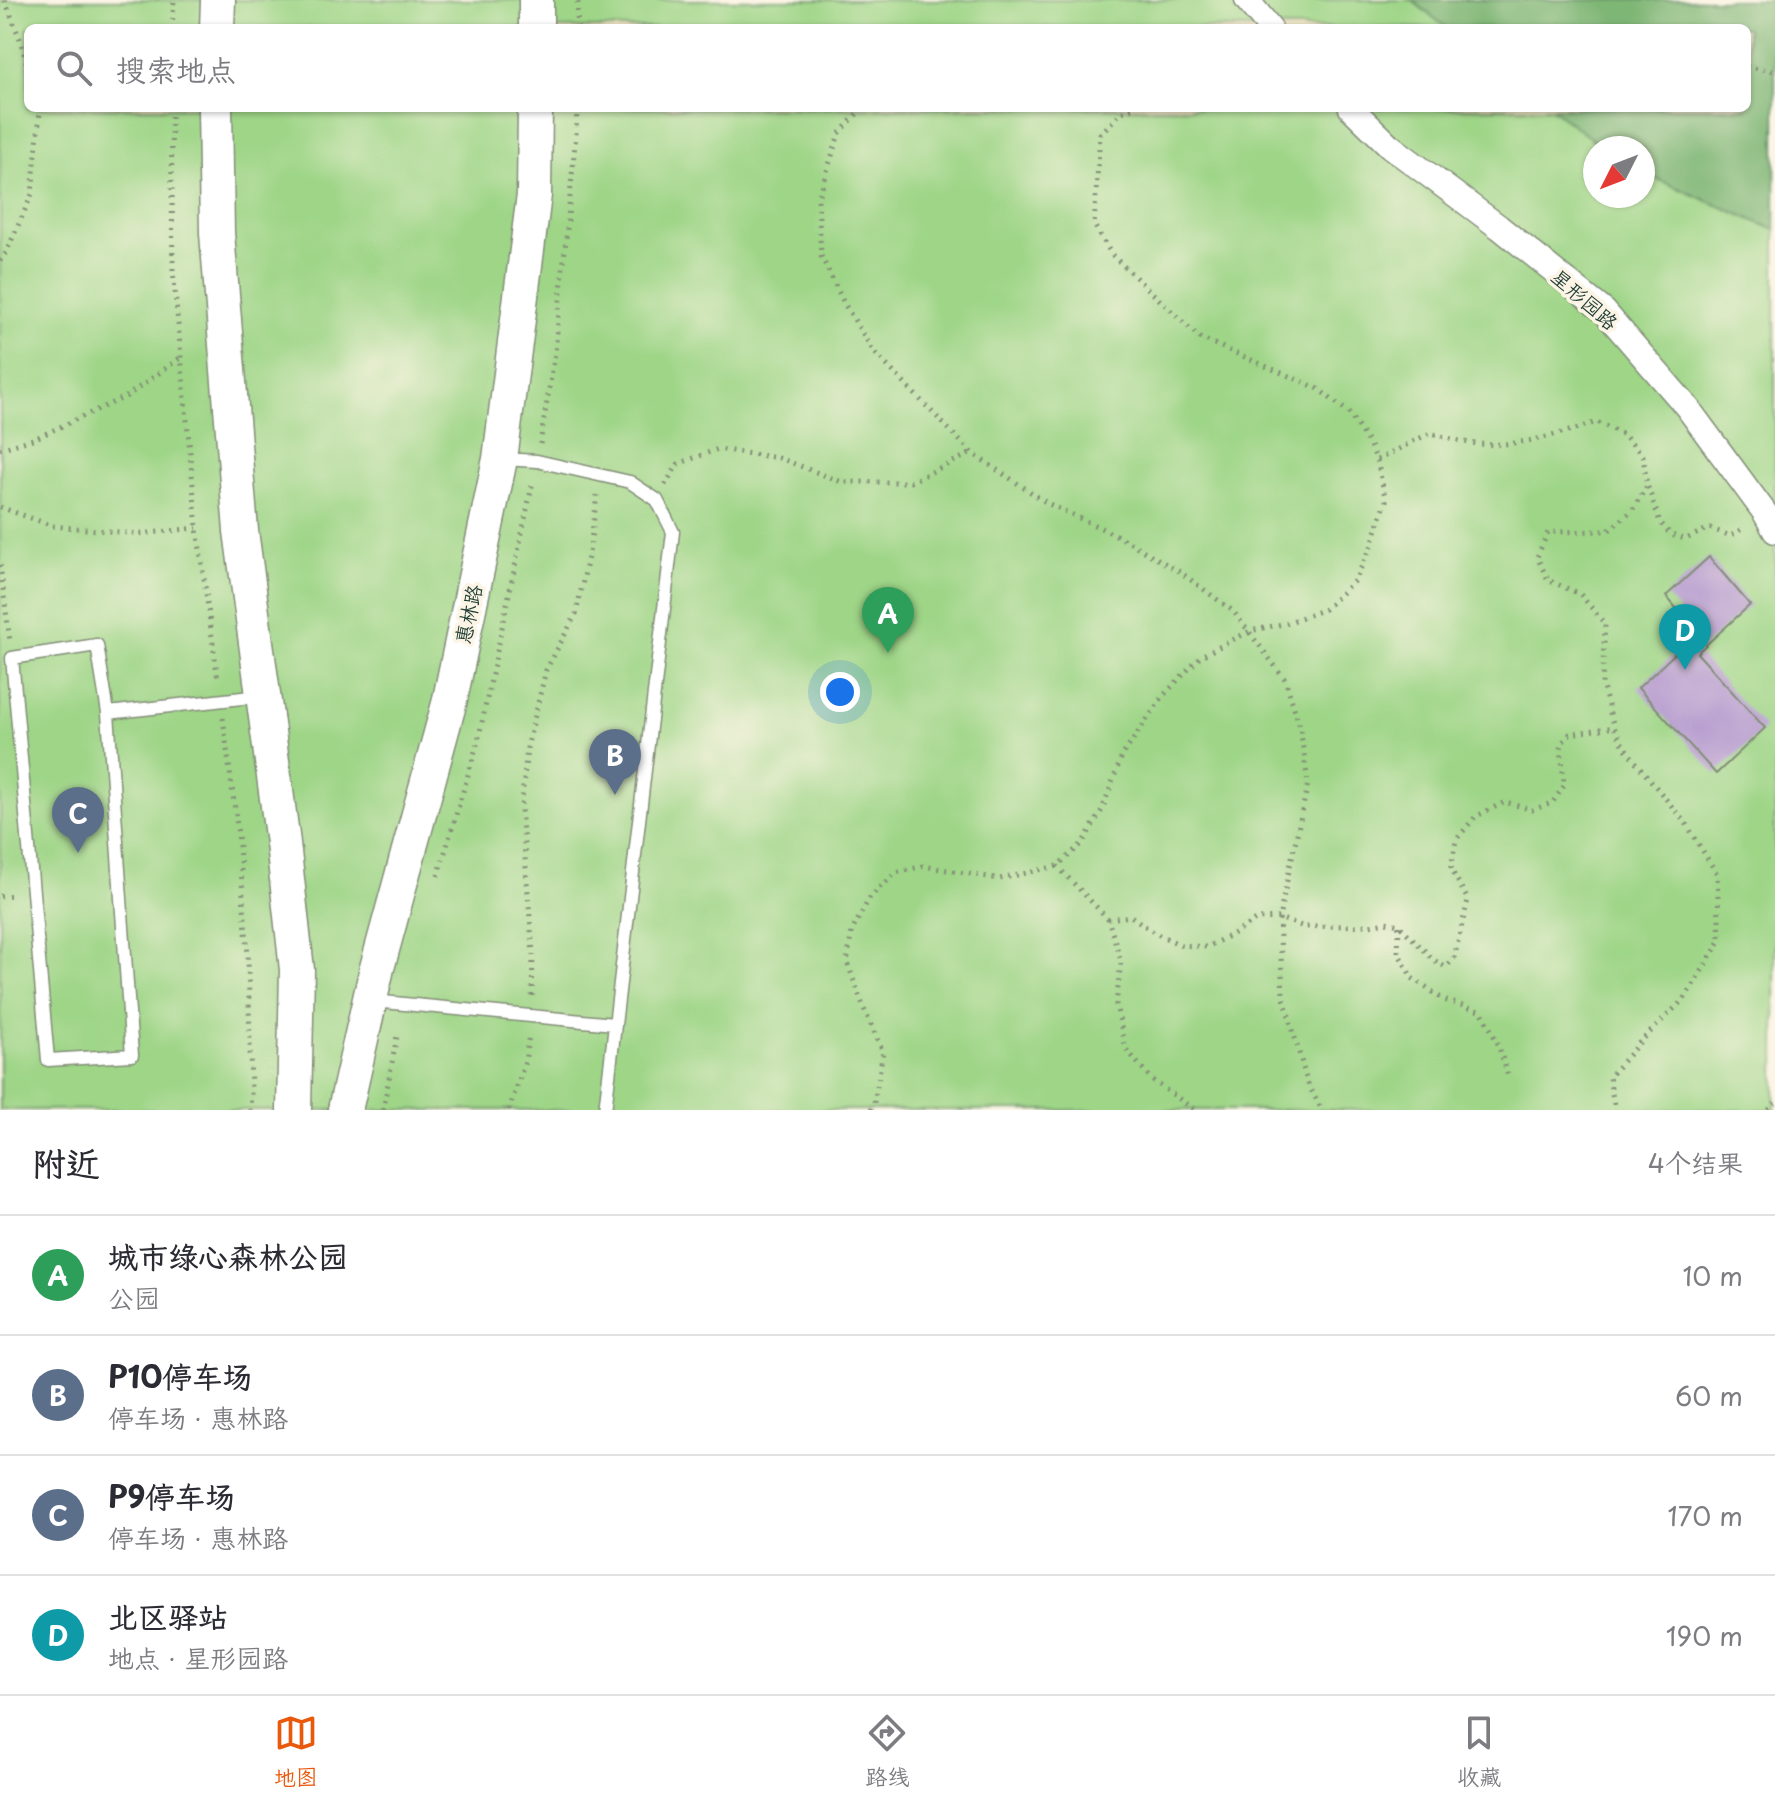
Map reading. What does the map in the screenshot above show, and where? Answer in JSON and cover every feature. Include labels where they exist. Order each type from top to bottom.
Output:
[{"type":"main road","points":[[217,24],[218,0]]},
{"type":"main road","points":[[536,0],[536,24]]},
{"type":"main road","points":[[215,112],[217,233],[240,515],[297,970],[294,1110]]},
{"type":"main road","name":"惠林路","points":[[345,1110],[370,1001],[449,704],[500,459],[534,195],[535,112]]},
{"type":"street","points":[[1247,0],[1267,24]]},
{"type":"street","name":"星形园路","points":[[1355,112],[1390,146],[1499,227],[1604,311],[1687,407],[1770,522]]},
{"type":"lane","points":[[500,459],[537,461],[630,482],[657,500],[673,532],[605,1110]]},
{"type":"lane","points":[[97,645],[108,713],[132,1055],[48,1060],[12,658],[97,645]]},
{"type":"lane","points":[[108,713],[264,695]]},
{"type":"lane","points":[[370,1001],[614,1024]]},
{"type":"path","points":[[5,0],[24,54]]},
{"type":"path","points":[[172,24],[174,0]]},
{"type":"path","points":[[577,24],[578,0]]},
{"type":"path","points":[[1751,68],[1775,71]]},
{"type":"path","points":[[0,261],[32,194],[39,112]]},
{"type":"path","points":[[171,112],[173,270],[197,528],[238,834],[248,955],[250,1110]]},
{"type":"path","points":[[858,112],[839,134],[818,199],[821,256],[845,305],[874,352],[972,453],[1047,503],[1120,537],[1180,572],[1233,611],[1285,679],[1300,727],[1308,783],[1279,918],[1283,994],[1307,1082],[1322,1110]]},
{"type":"path","points":[[871,1110],[883,1052],[847,962],[852,931],[870,897],[896,873],[923,866],[1000,879],[1057,866],[1082,844],[1102,810],[1122,756],[1163,696],[1201,656],[1250,631],[1287,623],[1325,609],[1355,580],[1371,547],[1386,501],[1377,460],[1348,412],[1317,388],[1200,338],[1112,255],[1094,225],[1100,134],[1122,112]]},
{"type":"path","points":[[0,449],[36,438],[127,396],[181,358]]},
{"type":"path","points":[[1377,460],[1430,433],[1476,444],[1503,445],[1564,433],[1597,422],[1624,435],[1643,456],[1647,486],[1660,522],[1671,535],[1686,539],[1709,528],[1731,536],[1770,522]]},
{"type":"path","points":[[657,500],[678,464],[718,449],[779,458],[842,482],[910,482],[972,453]]},
{"type":"path","points":[[509,1110],[525,1062],[532,1016],[533,954],[521,808],[527,748],[546,670],[576,614],[590,548],[599,476]]},
{"type":"path","points":[[1615,1110],[1609,1077],[1685,998],[1720,941],[1717,874],[1687,825],[1623,745],[1614,727],[1602,684],[1605,624],[1580,594],[1548,580],[1537,557],[1548,532],[1608,531],[1631,512],[1647,486]]},
{"type":"path","points":[[0,507],[53,526],[140,534],[197,528]]},
{"type":"path","points":[[0,565],[12,658]]},
{"type":"path","points":[[1108,919],[1131,916],[1155,933],[1181,945],[1207,947],[1257,919],[1279,918],[1304,927],[1386,922],[1399,925],[1434,960],[1446,967],[1454,958],[1468,900],[1451,869],[1456,840],[1475,817],[1505,802],[1532,810],[1552,803],[1564,786],[1561,744],[1570,734],[1614,727]]},
{"type":"path","points":[[1057,866],[1108,919],[1121,961],[1116,1005],[1126,1049],[1152,1080],[1195,1110]]},
{"type":"path","points":[[1399,925],[1398,952],[1412,978],[1444,1000],[1482,1012],[1498,1044],[1508,1076]]},
{"type":"path","points":[[1769,1110],[1775,1103]]},
{"type":"green space","points":[[0,0],[1775,0],[1775,1110],[0,1110]]},
{"type":"green space","points":[[1411,0],[1775,0],[1775,230],[1655,178],[1655,136],[1587,136],[1556,112],[1751,112],[1751,24],[1442,24]]},
{"type":"building","points":[[1709,557],[1750,605],[1697,653],[1765,728],[1716,774],[1638,688],[1697,633],[1666,596]]},
{"type":"place","name":"城市绿心森林公园","points":[[888,653]]},
{"type":"place","name":"北区驿站","points":[[1685,670]]},
{"type":"place","name":"P10停车场","points":[[615,795]]},
{"type":"place","name":"P9停车场","points":[[78,853]]}]
